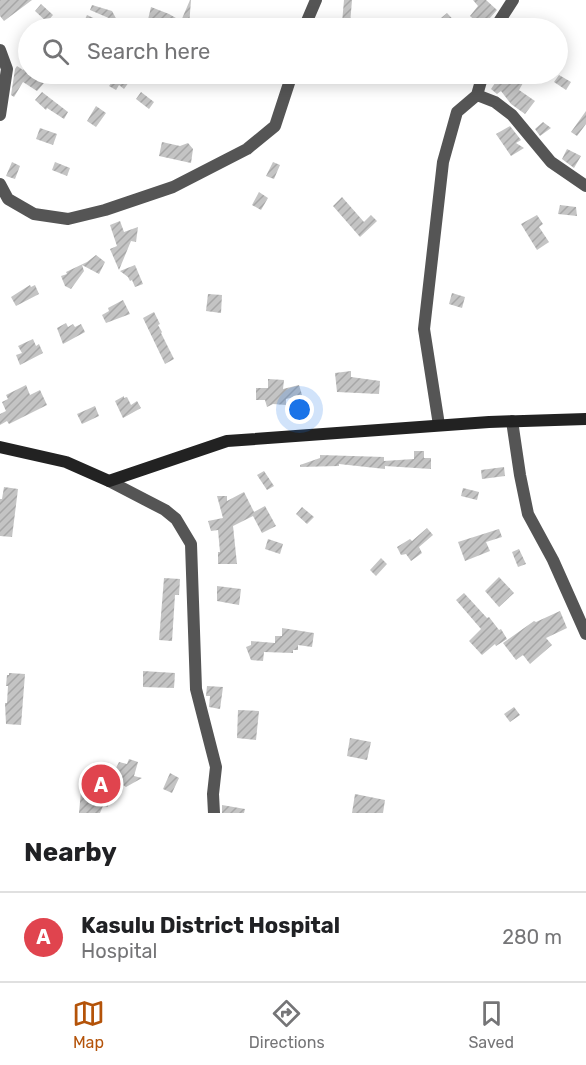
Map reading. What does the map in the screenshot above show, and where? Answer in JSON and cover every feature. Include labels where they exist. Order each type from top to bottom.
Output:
[{"type":"street","points":[[308,18],[316,0]]},
{"type":"street","points":[[501,18],[513,0]]},
{"type":"street","points":[[0,50],[7,69],[0,115]]},
{"type":"street","points":[[0,184],[8,199],[34,214],[68,219],[105,210],[173,187],[247,149],[275,126],[289,84]]},
{"type":"street","points":[[439,425],[424,328],[443,162],[457,112],[477,95],[480,84]]},
{"type":"street","points":[[477,95],[495,102],[512,115],[551,162],[586,186]]},
{"type":"street","points":[[109,481],[227,441],[439,425],[586,419]]},
{"type":"street","points":[[512,421],[528,513],[553,560],[586,634]]},
{"type":"street","points":[[0,447],[66,462],[109,481],[165,510],[176,519],[191,544],[196,689],[216,766],[213,794],[214,813]]},
{"type":"building","points":[[0,0],[32,0],[4,21],[0,16]]},
{"type":"building","points":[[190,0],[191,0],[190,18],[182,18]]},
{"type":"building","points":[[344,0],[352,0],[350,18],[342,18]]},
{"type":"building","points":[[473,0],[486,0],[497,10],[490,18],[472,18],[470,16],[478,6]]},
{"type":"building","points":[[41,4],[53,15],[50,18],[43,18],[35,11]]},
{"type":"building","points":[[92,5],[112,11],[116,18],[109,18],[90,10]]},
{"type":"building","points":[[151,7],[176,18],[148,18]]},
{"type":"building","points":[[447,13],[452,18],[441,18]]},
{"type":"building","points":[[17,66],[18,84],[22,84],[14,97],[11,95]]},
{"type":"building","points":[[568,80],[571,82],[566,90],[557,84],[568,84]]},
{"type":"building","points":[[26,84],[43,84],[37,91]]},
{"type":"building","points":[[110,84],[128,84],[124,89],[119,85],[116,90],[109,86]]},
{"type":"building","points":[[494,84],[522,84],[519,90],[535,101],[525,114],[511,104],[501,91],[497,94],[491,89]]},
{"type":"building","points":[[42,92],[68,112],[64,119],[47,108],[46,110],[35,100]]},
{"type":"building","points":[[141,92],[154,102],[149,109],[136,99]]},
{"type":"building","points":[[96,106],[106,113],[96,127],[87,121]]},
{"type":"building","points":[[586,111],[586,124],[577,136],[571,132]]},
{"type":"building","points":[[543,122],[551,128],[540,136],[535,129]]},
{"type":"building","points":[[510,126],[521,140],[516,143],[524,148],[511,156],[496,134]]},
{"type":"building","points":[[40,128],[57,134],[53,145],[36,139]]},
{"type":"building","points":[[162,142],[180,146],[188,143],[193,149],[191,163],[159,156]]},
{"type":"building","points":[[567,149],[581,156],[574,168],[562,159]]},
{"type":"building","points":[[12,162],[20,166],[15,179],[6,176]]},
{"type":"building","points":[[55,162],[70,168],[67,176],[52,170]]},
{"type":"building","points":[[273,162],[280,165],[274,179],[266,176]]},
{"type":"building","points":[[259,192],[268,198],[261,210],[252,205]]},
{"type":"building","points":[[342,197],[364,222],[371,215],[377,221],[360,237],[333,206]]},
{"type":"building","points":[[560,205],[576,207],[577,216],[558,214]]},
{"type":"building","points":[[537,215],[543,224],[539,227],[549,242],[537,250],[521,224]]},
{"type":"building","points":[[120,221],[124,232],[138,227],[136,242],[131,241],[119,270],[110,249],[117,246],[110,225]]},
{"type":"building","points":[[96,255],[105,262],[99,274],[82,265],[84,271],[71,289],[65,286],[61,276]]},
{"type":"building","points":[[135,265],[143,284],[135,287],[132,280],[130,281],[120,271]]},
{"type":"building","points":[[30,285],[31,287],[35,285],[39,294],[16,306],[11,297]]},
{"type":"building","points":[[452,293],[465,297],[462,308],[449,304]]},
{"type":"building","points":[[208,294],[222,295],[221,313],[206,311]]},
{"type":"building","points":[[123,300],[130,314],[106,323],[102,315],[109,311],[108,308]]},
{"type":"building","points":[[154,312],[174,359],[165,364],[143,318]]},
{"type":"building","points":[[66,323],[68,327],[81,324],[85,332],[63,344],[57,328]]},
{"type":"building","points":[[33,339],[36,346],[39,344],[43,353],[20,365],[16,355],[22,353],[18,346]]},
{"type":"building","points":[[351,371],[351,377],[380,381],[379,394],[337,392],[335,373]]},
{"type":"building","points":[[268,379],[284,380],[283,389],[299,385],[302,395],[286,399],[286,405],[273,404],[267,407],[265,400],[256,400],[256,388],[268,388]]},
{"type":"building","points":[[26,385],[30,395],[40,390],[47,405],[9,424],[7,421],[0,425],[0,414],[6,411],[2,402],[8,399],[6,395]]},
{"type":"building","points":[[124,396],[131,405],[137,401],[141,408],[123,418],[115,401]]},
{"type":"building","points":[[95,406],[99,416],[82,424],[77,414]]},
{"type":"building","points":[[414,451],[424,451],[424,458],[431,458],[431,469],[385,466],[385,469],[339,464],[339,466],[300,467],[300,465],[320,458],[320,455],[384,457],[384,461],[414,459]]},
{"type":"building","points":[[504,467],[505,476],[482,479],[481,470]]},
{"type":"building","points":[[264,471],[274,486],[267,490],[257,475]]},
{"type":"building","points":[[4,487],[18,489],[12,537],[0,536],[0,499],[2,499]]},
{"type":"building","points":[[463,488],[479,492],[477,500],[461,496]]},
{"type":"building","points":[[244,492],[254,512],[265,506],[276,526],[262,533],[253,516],[233,526],[237,564],[218,564],[218,552],[220,552],[218,530],[211,531],[208,521],[223,518],[217,496],[227,496],[227,501]]},
{"type":"building","points":[[302,507],[314,517],[307,524],[296,514]]},
{"type":"building","points":[[427,528],[433,535],[419,547],[422,553],[411,561],[406,554],[401,555],[397,547],[410,539],[412,541]]},
{"type":"building","points":[[499,529],[502,537],[486,542],[490,551],[465,561],[458,542]]},
{"type":"building","points":[[268,539],[283,544],[280,554],[265,549]]},
{"type":"building","points":[[519,549],[526,564],[518,567],[512,552]]},
{"type":"building","points":[[381,558],[387,564],[376,576],[370,570]]},
{"type":"building","points":[[499,577],[514,593],[499,607],[485,591]]},
{"type":"building","points":[[164,578],[180,579],[179,595],[175,595],[172,641],[159,640]]},
{"type":"building","points":[[217,586],[241,589],[239,605],[217,601]]},
{"type":"building","points":[[464,593],[499,630],[501,629],[507,639],[496,646],[495,644],[482,655],[469,641],[481,629],[456,600]]},
{"type":"building","points":[[560,611],[567,628],[546,638],[552,645],[530,664],[523,655],[516,660],[503,643],[534,621]]},
{"type":"building","points":[[282,628],[314,633],[312,647],[298,645],[298,650],[293,650],[293,653],[264,652],[263,661],[251,660],[246,647],[251,645],[251,641],[275,643],[275,636],[282,636]]},
{"type":"building","points":[[143,671],[175,673],[174,688],[143,687]]},
{"type":"building","points":[[9,673],[25,674],[21,725],[6,724],[5,703],[7,703],[8,686],[6,686]]},
{"type":"building","points":[[207,686],[223,687],[220,709],[209,707],[210,696],[206,696]]},
{"type":"building","points":[[514,707],[520,715],[510,722],[504,714]]},
{"type":"building","points":[[238,710],[259,711],[256,740],[237,738]]},
{"type":"building","points":[[350,738],[371,742],[367,760],[347,756]]},
{"type":"building","points":[[129,759],[138,762],[134,776],[142,778],[126,787],[121,784],[115,770],[119,762],[127,764]]},
{"type":"building","points":[[170,773],[179,778],[172,793],[163,789]]},
{"type":"building","points":[[81,791],[109,794],[108,807],[103,806],[100,813],[79,813]]},
{"type":"building","points":[[355,794],[385,800],[383,813],[352,813]]},
{"type":"building","points":[[222,805],[245,809],[244,813],[222,813]]},
{"type":"place","name":"Kasulu District Hospital","points":[[101,784]]}]
